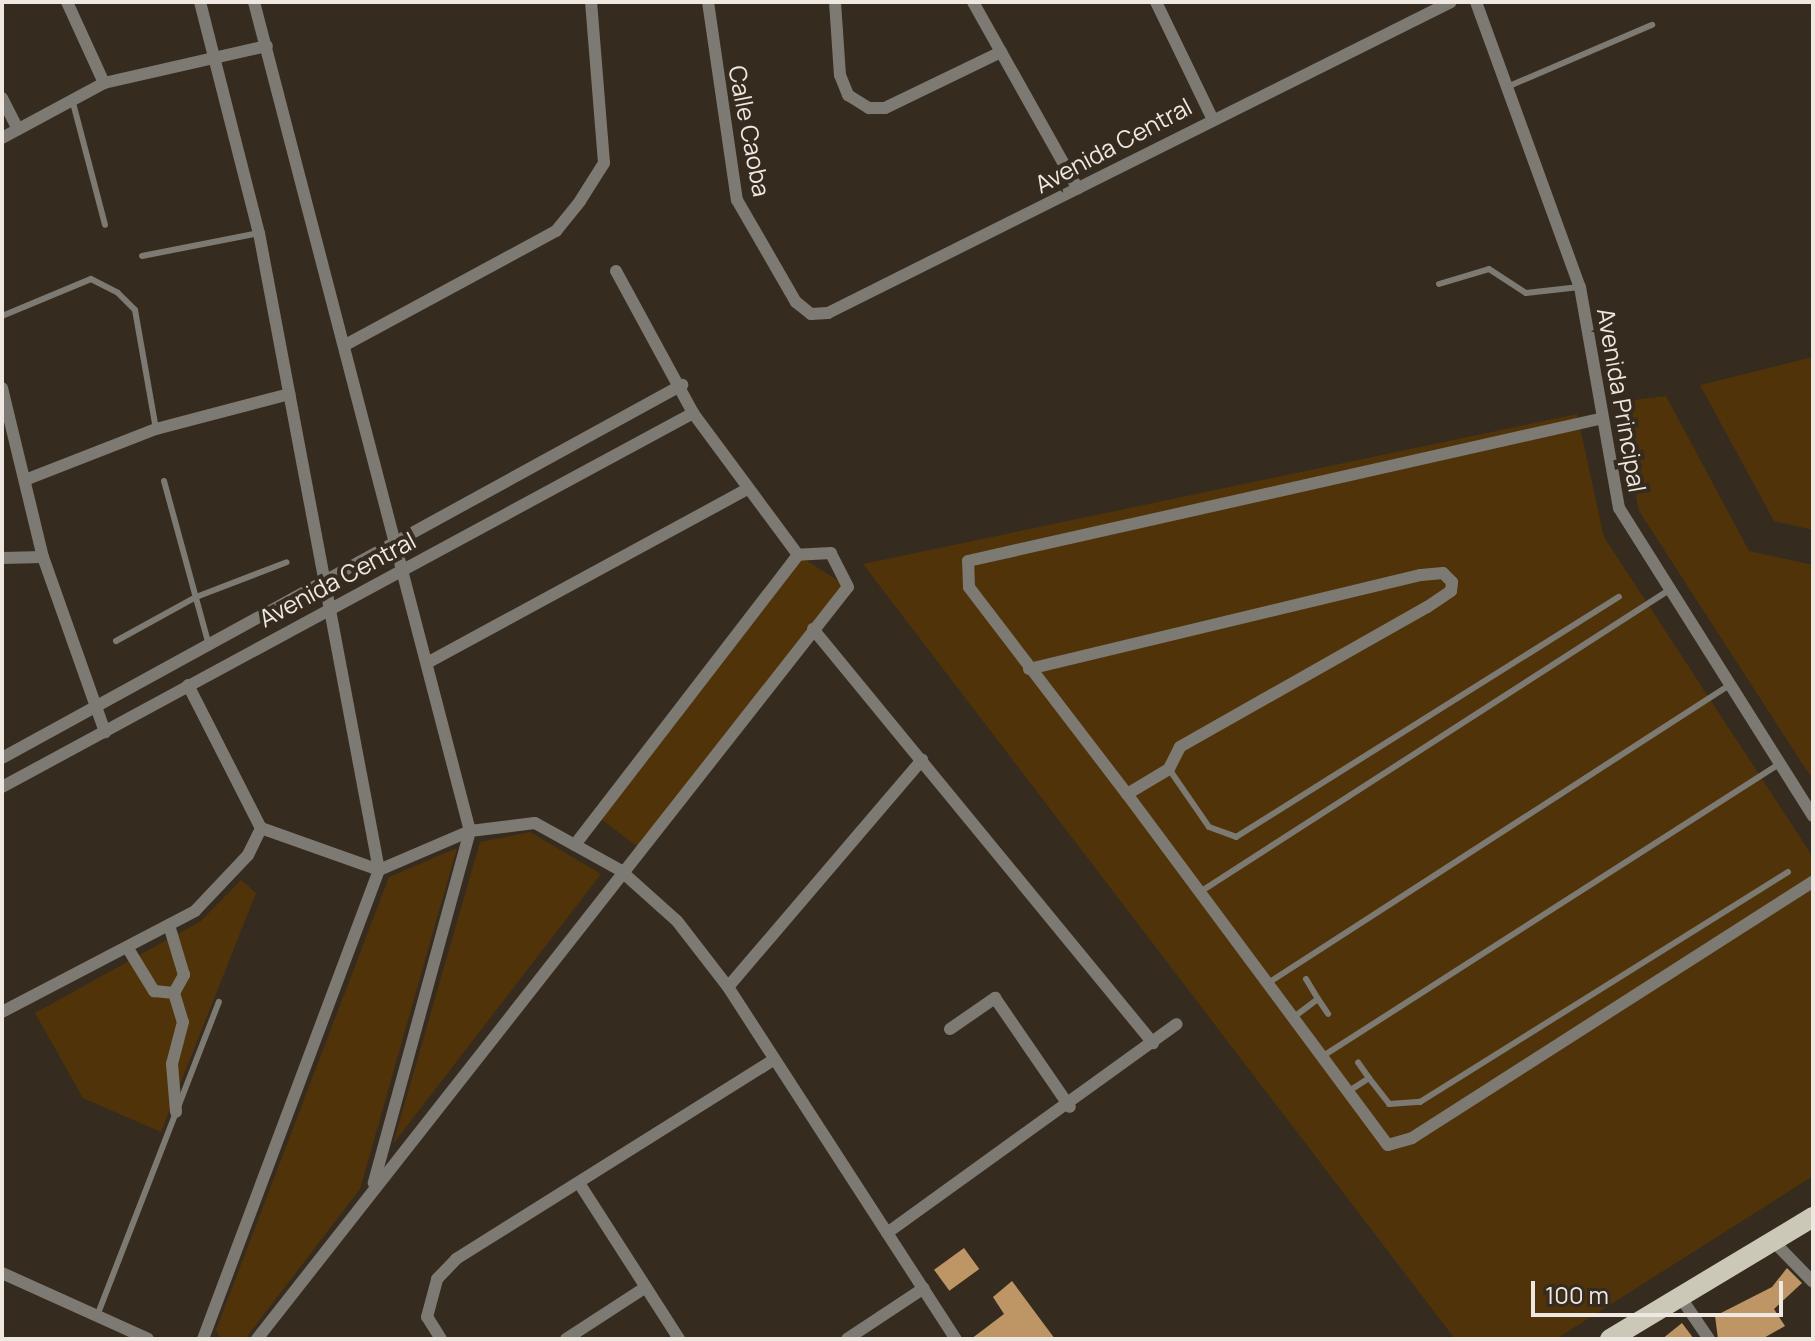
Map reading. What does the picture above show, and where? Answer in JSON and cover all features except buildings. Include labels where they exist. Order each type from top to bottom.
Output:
[{"type":"main road","points":[[1610,1339],[1813,1217]]},
{"type":"street","points":[[67,2],[104,83]]},
{"type":"street","points":[[200,2],[217,57],[259,233],[328,581],[379,870],[205,1338]]},
{"type":"street","points":[[254,2],[347,344],[470,831],[372,1190]]},
{"type":"street","points":[[347,344],[556,231],[580,201],[604,163],[591,2]]},
{"type":"street","name":"Calle Caoba","points":[[708,2],[737,200],[796,302]]},
{"type":"street","points":[[835,2],[840,75],[848,95],[869,108],[885,108],[1001,52]]},
{"type":"street","points":[[973,2],[1078,189]]},
{"type":"street","points":[[1156,2],[1212,118]]},
{"type":"street","name":"Avenida Central","points":[[796,302],[811,314],[828,313],[1078,189],[1212,118],[1451,2]]},
{"type":"street","name":"Avenida Principal","points":[[1476,2],[1580,287],[1599,419],[1619,508],[1666,592],[1813,816]]},
{"type":"street","points":[[2,138],[104,83],[267,46]]},
{"type":"street","points":[[2,98],[18,129]]},
{"type":"street","points":[[616,271],[682,385],[693,413],[798,555]]},
{"type":"street","points":[[2,758],[398,545],[682,385]]},
{"type":"street","points":[[2,388],[43,557],[94,709],[105,732]]},
{"type":"street","points":[[25,480],[156,429],[289,394]]},
{"type":"street","name":"Avenida Central","points":[[2,787],[332,605],[693,413]]},
{"type":"street","points":[[1599,419],[968,561],[969,587],[1127,794],[1197,894],[1382,1141],[1399,1144],[1813,882]]},
{"type":"street","points":[[427,663],[748,489]]},
{"type":"street","points":[[257,1339],[620,870],[848,587],[831,553],[798,555],[575,845]]},
{"type":"street","points":[[2,558],[43,557]]},
{"type":"street","points":[[1029,669],[1421,575],[1443,573],[1452,582],[1451,591],[1427,607],[1180,747],[1169,769],[1127,794]]},
{"type":"street","points":[[813,629],[1153,1043]]},
{"type":"street","points":[[188,685],[261,828],[379,870],[470,831],[535,823],[620,870],[677,921],[728,987],[956,1339]]},
{"type":"street","points":[[728,987],[922,760]]},
{"type":"street","points":[[2,1012],[169,925],[223,884],[261,828]]},
{"type":"street","points":[[169,925],[184,975],[174,993],[183,1022],[172,1064],[176,1112]]},
{"type":"street","points":[[127,947],[154,991],[174,993]]},
{"type":"street","points":[[950,1029],[995,998],[1070,1107]]},
{"type":"street","points":[[887,1233],[1070,1107],[1177,1024]]},
{"type":"street","points":[[441,1339],[427,1317],[437,1279],[456,1259],[773,1060]]},
{"type":"street","points":[[579,1183],[679,1339]]},
{"type":"street","points":[[1773,1241],[1813,1282]]},
{"type":"street","points":[[3,1277],[148,1339]]},
{"type":"street","points":[[566,1339],[646,1287]]},
{"type":"street","points":[[847,1339],[924,1288]]},
{"type":"street","points":[[1681,1298],[1709,1339]]},
{"type":"lane","points":[[1507,87],[1652,25]]},
{"type":"lane","points":[[72,99],[105,225]]},
{"type":"lane","points":[[142,256],[259,233]]},
{"type":"lane","points":[[1439,284],[1489,269],[1526,293],[1580,287]]},
{"type":"lane","points":[[2,316],[91,279],[118,293],[135,310],[156,429]]},
{"type":"lane","points":[[164,481],[209,646]]},
{"type":"lane","points":[[116,641],[196,597],[287,562]]},
{"type":"lane","points":[[1197,894],[1666,592]]},
{"type":"lane","points":[[1169,769],[1209,827],[1236,837],[1619,597]]},
{"type":"lane","points":[[1265,985],[1728,686]]},
{"type":"lane","points":[[1320,1058],[1779,764]]},
{"type":"lane","points":[[1358,1062],[1389,1104],[1420,1102],[1788,872]]},
{"type":"lane","points":[[1306,979],[1328,1014]]},
{"type":"lane","points":[[1291,1020],[1318,999]]},
{"type":"lane","points":[[97,1317],[219,1002]]},
{"type":"lane","points":[[1346,1093],[1369,1078]]},
{"type":"shaded area","points":[[1813,357],[1813,530],[1774,521],[1700,385]]},
{"type":"shaded area","points":[[1666,396],[1749,551],[1813,565],[1813,780],[1639,511],[1618,402]]},
{"type":"shaded area","points":[[1577,414],[1604,537],[1813,857],[1813,1176],[1556,1339],[1455,1339],[863,564]]},
{"type":"shaded area","points":[[798,555],[848,587],[638,847],[597,816]]},
{"type":"shaded area","points":[[530,832],[601,874],[393,1144],[480,842]]},
{"type":"shaded area","points":[[457,848],[360,1189],[245,1339],[221,1339],[216,1330],[389,877]]},
{"type":"shaded area","points":[[241,880],[256,893],[161,1132],[83,1098],[35,1013],[201,921]]}]
